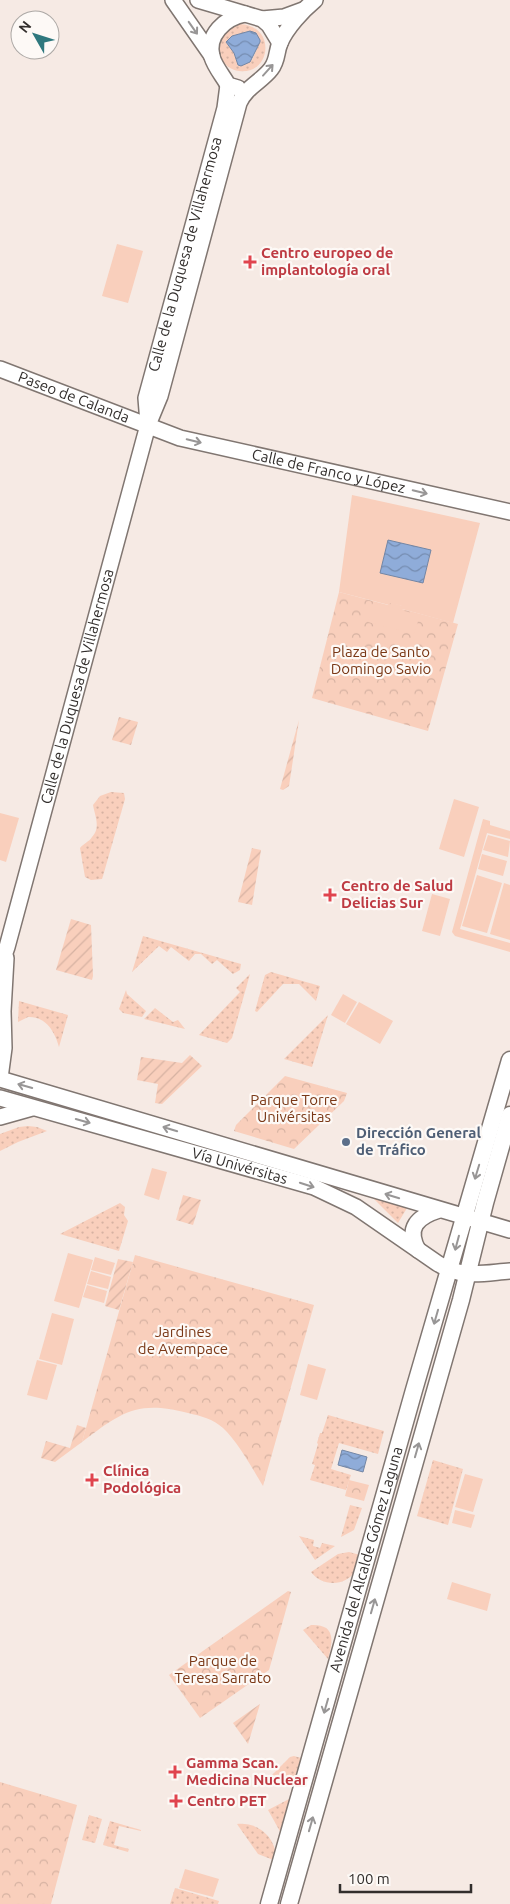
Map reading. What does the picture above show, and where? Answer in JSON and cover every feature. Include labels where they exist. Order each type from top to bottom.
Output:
[{"type":"main road","points":[[173,0],[212,56],[228,85],[246,90],[273,67],[277,59],[280,43],[304,10],[315,0]]},
{"type":"main road","points":[[198,0],[262,19],[284,17],[304,10]]},
{"type":"main road","points":[[212,56],[211,45],[216,32],[229,20],[245,14]]},
{"type":"main road","points":[[262,19],[269,25],[280,43]]},
{"type":"main road","name":"Calle de la Duquesa de Villahermosa","points":[[148,425],[146,398],[225,108],[228,85]]},
{"type":"main road","name":"Calle de la Duquesa de Villahermosa","points":[[0,967],[8,947],[148,425],[160,396],[233,122],[239,103],[246,90]]},
{"type":"main road","name":"Paseo de Calanda","points":[[0,369],[148,425]]},
{"type":"main road","name":"Calle de Franco y López","points":[[148,425],[180,438],[510,512]]},
{"type":"main road","name":"Calle de la Duquesa de Villahermosa","points":[[0,1078],[4,1057],[2,1036],[4,982],[8,947]]},
{"type":"main road","points":[[473,1219],[510,1060]]},
{"type":"main road","name":"Vía Univérsitas","points":[[0,1078],[510,1230]]},
{"type":"main road","name":"Vía Univérsitas","points":[[0,1098],[314,1187],[356,1207],[436,1264],[459,1272]]},
{"type":"main road","points":[[0,1117],[36,1108]]},
{"type":"main road","points":[[473,1219],[510,1115]]},
{"type":"main road","points":[[418,1250],[412,1236],[414,1228],[421,1219],[439,1210]]},
{"type":"main road","name":"Avenida del Alcalde Gómez Laguna","points":[[289,1904],[473,1219]]},
{"type":"main road","points":[[459,1272],[481,1275],[508,1270]]},
{"type":"main road","name":"Avenida del Alcalde Gómez Laguna","points":[[270,1904],[459,1272]]},
{"type":"green space","points":[[240,24],[252,27],[260,33],[264,41],[265,50],[263,58],[258,66],[250,70],[239,71],[231,68],[221,58],[218,47],[222,37]],"holes":[[[250,31],[260,42],[252,60],[238,65],[234,53],[226,42],[232,36]]]},
{"type":"green space","points":[[117,244],[143,251],[128,303],[102,296]]},
{"type":"green space","points":[[352,495],[480,523],[453,623],[402,609],[402,606],[390,603],[389,605],[339,592]]},
{"type":"green space","name":"Plaza de Santo Domingo Savio","points":[[339,592],[388,605],[389,602],[403,606],[402,609],[458,624],[428,731],[312,698]]},
{"type":"green space","points":[[373,603],[420,615],[414,634],[368,622]]},
{"type":"green space","points":[[119,717],[138,722],[131,745],[112,740]]},
{"type":"green space","points":[[299,720],[289,786],[283,790],[280,789]]},
{"type":"green space","points":[[111,792],[124,793],[125,799],[102,879],[91,880],[85,877],[80,848],[91,839],[96,830],[97,822],[93,805],[100,796]]},
{"type":"green space","points":[[454,799],[479,807],[464,857],[439,849]]},
{"type":"green space","points":[[0,813],[19,818],[6,862],[0,860]]},
{"type":"green space","points":[[483,819],[490,821],[490,825],[510,831],[510,839],[487,833],[460,929],[510,943],[510,952],[455,936],[452,932]]},
{"type":"green space","points":[[488,835],[510,841],[508,857],[483,850]]},
{"type":"green space","points":[[252,848],[261,850],[252,905],[238,902]]},
{"type":"green space","points":[[482,854],[507,861],[503,876],[478,869]]},
{"type":"green space","points":[[477,875],[502,883],[487,933],[462,926]]},
{"type":"green space","points":[[504,883],[510,885],[510,940],[490,934]]},
{"type":"green space","points":[[432,894],[450,899],[440,936],[422,931]]},
{"type":"green space","points":[[71,919],[91,925],[92,980],[56,970]]},
{"type":"green space","points":[[143,936],[241,964],[240,970],[233,974],[217,960],[212,964],[201,954],[195,954],[189,961],[171,947],[167,952],[159,946],[132,972]]},
{"type":"green space","points":[[271,972],[320,986],[316,1001],[299,984],[283,984],[257,1012],[255,1011],[265,975]]},
{"type":"green space","points":[[250,974],[232,1038],[227,1043],[199,1035],[240,992],[236,988]]},
{"type":"green space","points":[[126,990],[127,994],[146,1011],[142,1017],[123,1013],[119,1009]]},
{"type":"green space","points":[[343,994],[357,1002],[345,1023],[331,1015]]},
{"type":"green space","points":[[19,1001],[68,1015],[59,1047],[55,1036],[45,1022],[34,1017],[28,1017],[18,1022]]},
{"type":"green space","points":[[359,1002],[393,1021],[380,1044],[346,1024]]},
{"type":"green space","points":[[155,1008],[173,1022],[178,1020],[185,1029],[144,1019]]},
{"type":"green space","points":[[328,1015],[312,1067],[284,1059]]},
{"type":"green space","points":[[190,1055],[202,1066],[162,1104],[155,1103],[158,1084],[137,1080],[141,1057],[182,1063]]},
{"type":"green space","name":"Parque Torre Univérsitas","points":[[285,1076],[347,1093],[344,1101],[294,1149],[234,1131],[236,1125]]},
{"type":"green space","points":[[28,1126],[47,1131],[0,1151],[0,1134],[19,1127]]},
{"type":"green space","points":[[152,1168],[167,1172],[159,1200],[144,1195]]},
{"type":"green space","points":[[183,1195],[201,1200],[193,1225],[176,1220]]},
{"type":"green space","points":[[371,1196],[407,1208],[398,1223]]},
{"type":"green space","points":[[120,1203],[125,1207],[124,1215],[128,1221],[119,1251],[60,1234]]},
{"type":"green space","points":[[68,1253],[93,1260],[79,1308],[54,1301]]},
{"type":"green space","name":"Jardines de Avempace","points":[[135,1255],[314,1305],[263,1486],[229,1434],[211,1420],[193,1414],[156,1408],[131,1411],[108,1423],[82,1442]]},
{"type":"green space","points":[[95,1257],[115,1263],[111,1275],[91,1270]]},
{"type":"green space","points":[[118,1259],[133,1262],[119,1310],[105,1306]]},
{"type":"green space","points":[[91,1271],[111,1277],[108,1289],[87,1284]]},
{"type":"green space","points":[[87,1285],[107,1291],[104,1303],[83,1297]]},
{"type":"green space","points":[[52,1313],[74,1319],[62,1365],[39,1359]]},
{"type":"green space","points":[[37,1360],[57,1365],[47,1400],[27,1395]]},
{"type":"green space","points":[[308,1364],[326,1369],[317,1400],[300,1395]]},
{"type":"green space","points":[[328,1415],[384,1431],[378,1454],[339,1443],[331,1469],[351,1475],[346,1490],[310,1480],[315,1465],[312,1464],[317,1443]]},
{"type":"green space","points":[[77,1425],[86,1428],[82,1442],[55,1462],[41,1458],[46,1441],[70,1448]]},
{"type":"green space","points":[[433,1460],[463,1469],[448,1525],[417,1516]]},
{"type":"green space","points":[[465,1474],[483,1479],[473,1512],[455,1507]]},
{"type":"green space","points":[[349,1480],[369,1485],[364,1501],[345,1496]]},
{"type":"green space","points":[[350,1505],[362,1508],[354,1530],[341,1537]]},
{"type":"green space","points":[[455,1510],[475,1515],[471,1528],[452,1523]]},
{"type":"green space","points":[[299,1536],[314,1540],[313,1546],[320,1548],[322,1543],[335,1546],[315,1560]]},
{"type":"green space","points":[[349,1552],[360,1555],[356,1570],[346,1580],[334,1583],[327,1582],[316,1577],[311,1572],[338,1554]]},
{"type":"green space","points":[[452,1582],[491,1594],[487,1611],[447,1599]]},
{"type":"green space","name":"Parque de Teresa Sarrato","points":[[288,1591],[291,1592],[269,1670],[200,1718],[169,1675]]},
{"type":"green space","points":[[311,1625],[325,1627],[331,1635],[328,1659],[303,1630]]},
{"type":"green space","points":[[260,1704],[248,1744],[233,1723]]},
{"type":"green space","points":[[290,1757],[301,1758],[296,1775],[274,1785],[265,1782]]},
{"type":"green space","points":[[0,1782],[77,1805],[51,1904],[0,1904]]},
{"type":"green space","points":[[291,1798],[282,1835],[268,1810]]},
{"type":"green space","points":[[89,1815],[102,1819],[95,1843],[82,1840]]},
{"type":"green space","points":[[110,1821],[141,1830],[119,1826],[114,1845],[129,1849],[128,1852],[103,1845]]},
{"type":"green space","points":[[237,1824],[253,1826],[265,1833],[273,1845],[276,1861],[258,1854]]},
{"type":"green space","points":[[185,1869],[219,1879],[213,1897],[179,1888]]},
{"type":"green space","points":[[175,1888],[219,1901],[218,1904],[170,1904]]},
{"type":"water","points":[[250,31],[256,33],[260,42],[250,62],[241,66],[238,65],[234,53],[226,42],[232,36]]},
{"type":"water","points":[[388,540],[431,550],[423,583],[380,573]]},
{"type":"water","points":[[342,1450],[367,1457],[363,1472],[338,1465]]},
{"type":"place","name":"Centro europeo de implantología oral","points":[[250,262]]},
{"type":"place","name":"Centro de Salud Delicias Sur","points":[[330,895]]},
{"type":"place","name":"Dirección General de Tráfico","points":[[346,1142]]},
{"type":"place","name":"Clínica Podológica","points":[[92,1480]]},
{"type":"place","name":"Gamma Scan. Medicina Nuclear","points":[[175,1772]]},
{"type":"place","name":"Centro PET","points":[[176,1801]]}]
